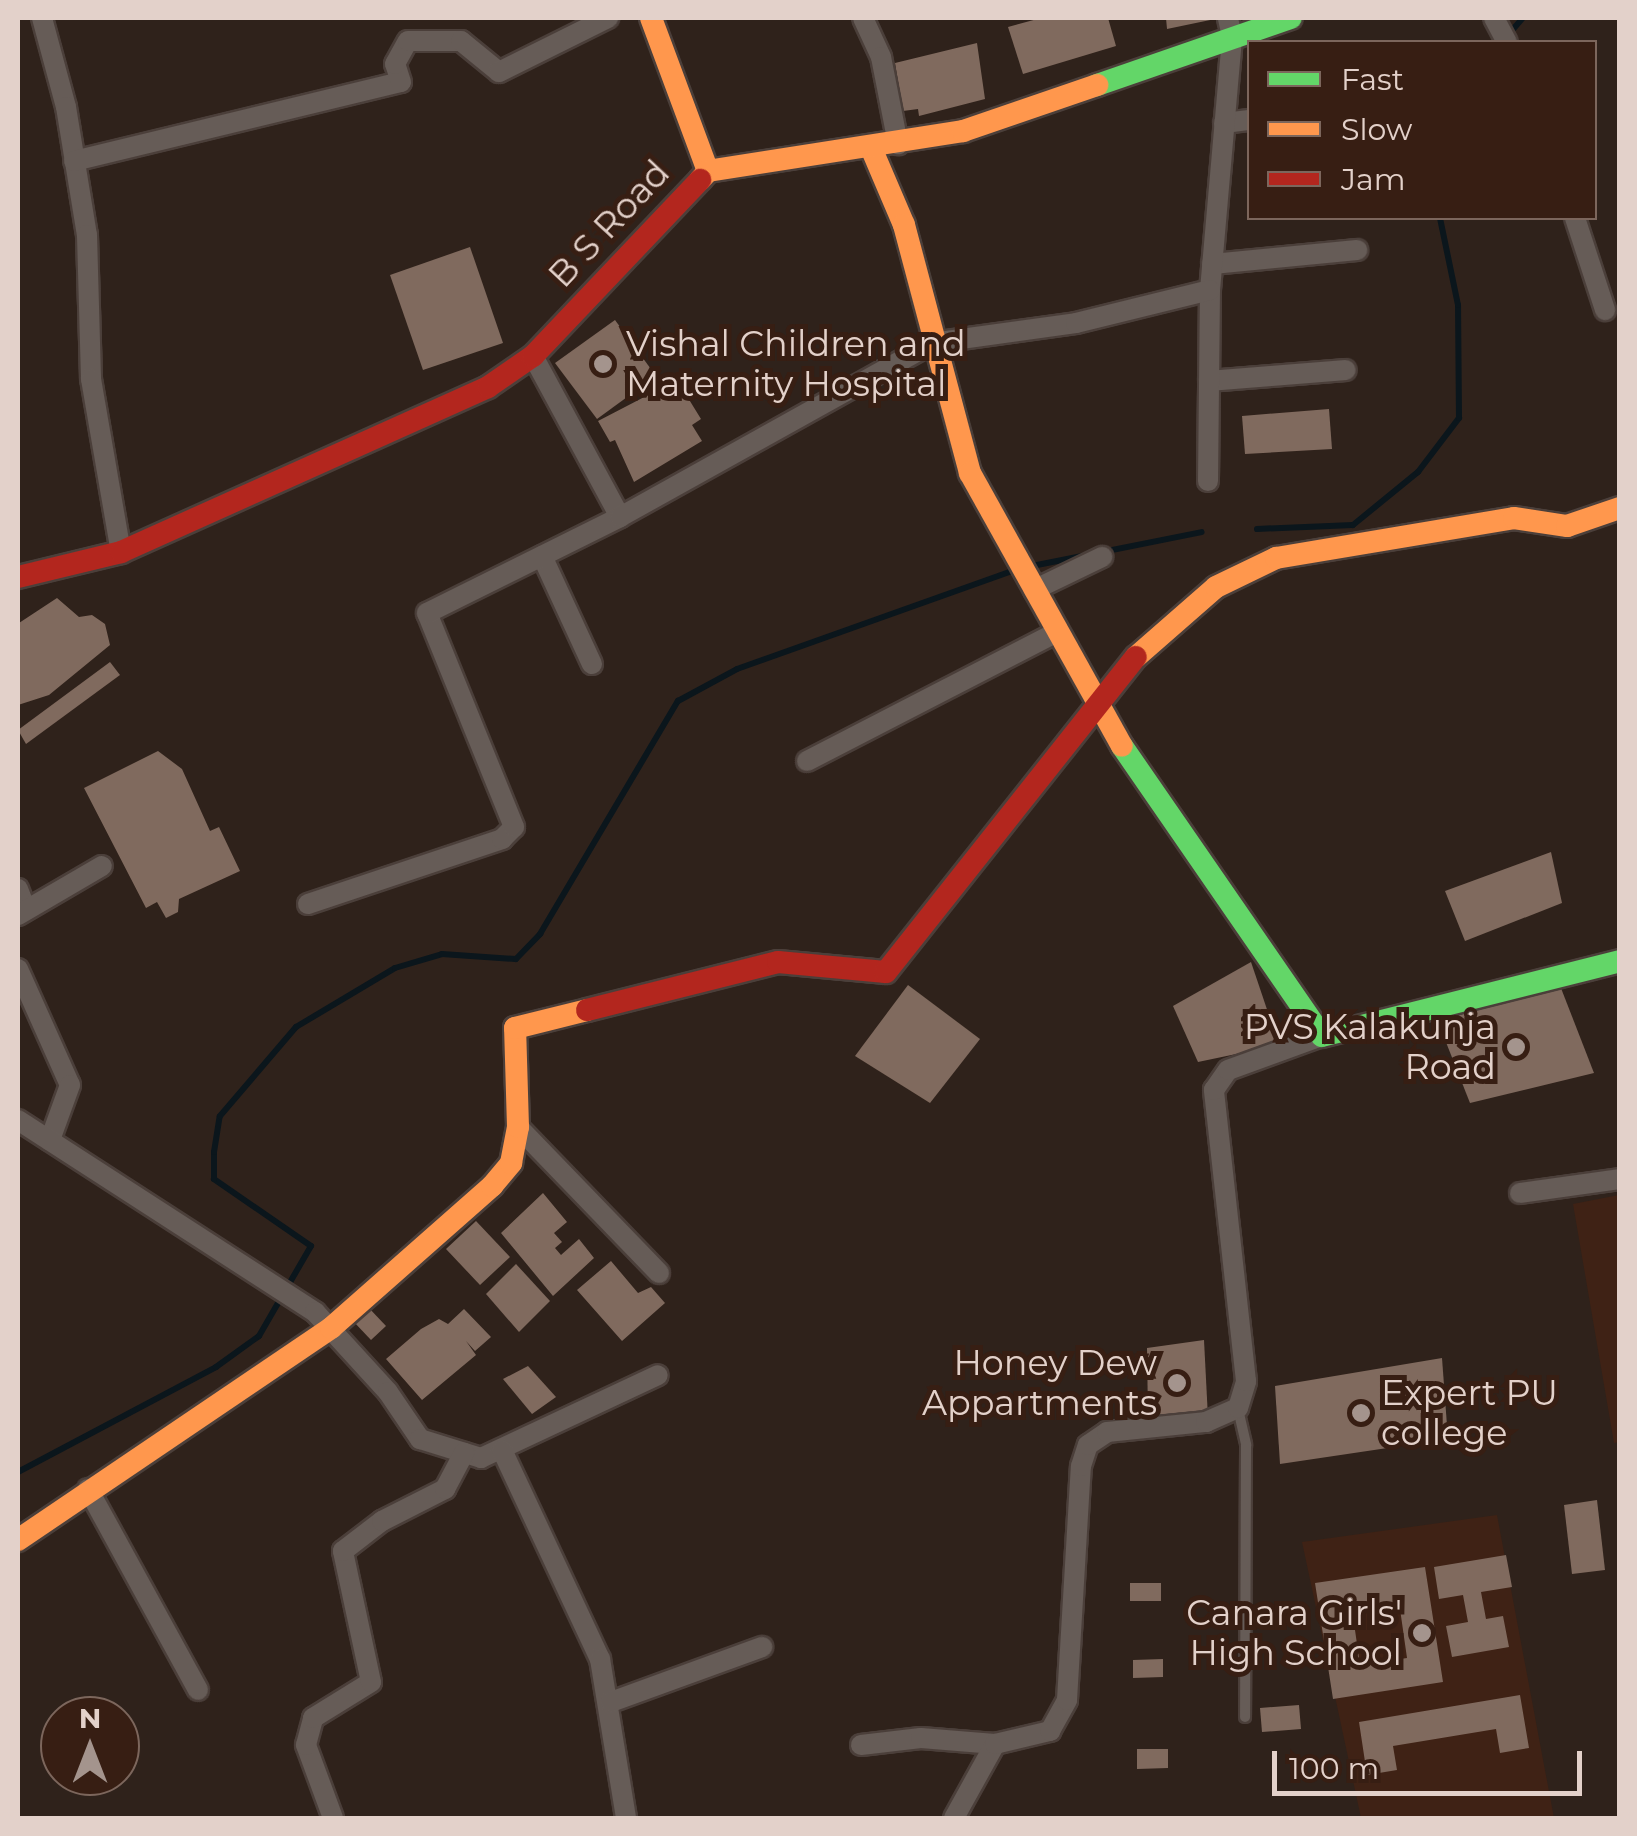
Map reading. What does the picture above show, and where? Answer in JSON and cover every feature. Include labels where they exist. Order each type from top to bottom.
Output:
[{"type":"street","points":[[42,18],[74,161],[86,236],[91,379],[121,552]]},
{"type":"street","points":[[74,161],[401,82],[395,64],[408,41],[461,41],[499,72],[608,18]]},
{"type":"street","points":[[651,18],[708,171]]},
{"type":"street","points":[[863,18],[881,57],[898,144]]},
{"type":"street","name":"B S Road","points":[[18,577],[121,552],[430,416],[533,356],[708,171],[872,150],[963,131],[1230,27],[1292,18]]},
{"type":"street","points":[[1208,481],[1210,290],[1230,27]]},
{"type":"street","points":[[1224,123],[1247,120]]},
{"type":"street","points":[[872,150],[904,225],[932,343],[970,473],[1094,704],[1322,1036]]},
{"type":"street","points":[[1576,220],[1605,310]]},
{"type":"street","points":[[1212,264],[1356,250]]},
{"type":"street","points":[[308,904],[502,839],[514,827],[427,612],[620,517],[932,343],[1076,323],[1210,290]]},
{"type":"street","points":[[533,356],[620,517]]},
{"type":"street","points":[[1209,381],[1346,370]]},
{"type":"street","points":[[18,1540],[323,1320],[492,1186],[512,1163],[518,1127],[515,1028],[542,1016],[778,962],[834,972],[886,972],[1094,704],[1190,608],[1276,558],[1514,518],[1567,526],[1620,508]]},
{"type":"street","points":[[542,556],[592,664]]},
{"type":"street","points":[[1032,586],[1102,558]]},
{"type":"street","points":[[807,761],[1057,632]]},
{"type":"street","points":[[18,889],[22,913],[102,866]]},
{"type":"street","points":[[861,1745],[921,1738],[995,1744],[1050,1731],[1067,1700],[1081,1466],[1088,1445],[1106,1432],[1206,1422],[1238,1408],[1246,1380],[1214,1090],[1228,1070],[1322,1036],[1620,961]]},
{"type":"street","points":[[18,969],[70,1085],[50,1140]]},
{"type":"street","points":[[18,1120],[323,1320],[420,1439],[481,1458],[658,1375]]},
{"type":"street","points":[[518,1127],[659,1273]]},
{"type":"street","points":[[1520,1193],[1620,1179]]},
{"type":"street","points":[[502,1450],[549,1541],[610,1702],[626,1818]]},
{"type":"street","points":[[333,1818],[306,1745],[313,1718],[370,1682],[343,1551],[382,1521],[445,1490],[464,1453]]},
{"type":"street","points":[[88,1489],[198,1690]]},
{"type":"street","points":[[610,1702],[762,1647]]},
{"type":"street","points":[[954,1818],[995,1744]]},
{"type":"lane","points":[[1238,1408],[1246,1445],[1245,1716]]},
{"type":"shaded area","points":[[1619,1195],[1620,1442],[1614,1443],[1573,1204]]},
{"type":"shaded area","name":"Canara Girls' High School","points":[[1497,1515],[1554,1818],[1361,1818],[1302,1542]]},
{"type":"building","points":[[1041,18],[1108,18],[1116,46],[1023,74],[1008,27]]},
{"type":"building","points":[[1166,18],[1215,18],[1215,19],[1167,29]]},
{"type":"building","points":[[977,43],[985,99],[919,116],[918,109],[903,111],[895,63]]},
{"type":"building","points":[[470,247],[503,343],[423,370],[390,275]]},
{"type":"building","points":[[615,320],[656,376],[597,419],[555,363]]},
{"type":"building","points":[[677,380],[701,419],[692,425],[702,441],[634,482],[615,440],[610,442],[598,421]]},
{"type":"building","points":[[1329,409],[1332,449],[1245,454],[1242,416]]},
{"type":"building","points":[[57,598],[79,617],[92,615],[105,624],[110,645],[49,695],[18,705],[19,623]]},
{"type":"building","points":[[110,662],[120,675],[26,744],[18,730]]},
{"type":"building","points":[[158,751],[182,769],[210,831],[219,827],[240,871],[179,899],[178,912],[166,918],[157,902],[146,908],[84,788]]},
{"type":"building","points":[[1551,852],[1562,903],[1465,941],[1445,891]]},
{"type":"building","points":[[1251,962],[1279,1045],[1198,1062],[1173,1006]]},
{"type":"building","name":"PVS Kalakunja Road","points":[[1559,983],[1594,1073],[1470,1103],[1438,1022]]},
{"type":"building","points":[[908,985],[980,1039],[930,1103],[855,1056]]},
{"type":"building","points":[[543,1193],[567,1222],[554,1233],[562,1242],[555,1248],[561,1255],[579,1239],[594,1258],[553,1296],[501,1233]]},
{"type":"building","points":[[476,1221],[510,1257],[480,1285],[446,1249]]},
{"type":"building","points":[[611,1261],[638,1293],[651,1287],[665,1303],[622,1341],[577,1290]]},
{"type":"building","points":[[516,1264],[550,1301],[519,1332],[486,1294]]},
{"type":"building","points":[[368,1307],[386,1326],[371,1340],[353,1321]]},
{"type":"building","points":[[464,1309],[491,1337],[475,1351],[466,1341],[476,1355],[422,1400],[386,1359],[421,1329],[439,1319],[448,1324]]},
{"type":"building","name":"Honey Dew Appartments","points":[[1204,1340],[1208,1418],[1148,1418],[1147,1348]]},
{"type":"building","name":"Expert PU college","points":[[1442,1358],[1448,1439],[1280,1464],[1275,1386]]},
{"type":"building","points":[[528,1366],[556,1397],[532,1414],[503,1379]]},
{"type":"building","points":[[1597,1500],[1605,1570],[1572,1574],[1564,1505]]},
{"type":"building","points":[[1506,1555],[1512,1587],[1481,1592],[1486,1619],[1503,1616],[1509,1647],[1452,1657],[1446,1626],[1468,1622],[1463,1595],[1439,1599],[1434,1567]]},
{"type":"building","points":[[1425,1567],[1443,1682],[1333,1699],[1315,1583]],"holes":[[[1399,1602],[1407,1658],[1360,1665],[1352,1609]]]},
{"type":"building","points":[[1130,1583],[1161,1583],[1161,1601],[1130,1601]]},
{"type":"building","points":[[1163,1659],[1163,1677],[1133,1678],[1133,1660]]},
{"type":"building","points":[[1520,1695],[1529,1748],[1500,1753],[1496,1729],[1393,1746],[1397,1770],[1367,1775],[1359,1722]]},
{"type":"building","points":[[1299,1705],[1301,1729],[1262,1732],[1260,1708]]},
{"type":"building","points":[[1137,1749],[1168,1749],[1168,1768],[1137,1769]]},
{"type":"waterway","points":[[1508,35],[1523,18]]},
{"type":"waterway","points":[[1257,529],[1353,525],[1418,472],[1459,418],[1458,305],[1440,220]]},
{"type":"waterway","points":[[1027,567],[1202,532]]},
{"type":"waterway","points":[[18,1472],[216,1367],[259,1336],[311,1246],[214,1179],[214,1152],[220,1116],[296,1027],[395,968],[442,954],[516,959],[540,934],[678,701],[737,669],[1015,570]]},
{"type":"traffic: fast","points":[[1097,85],[1291,18]]},
{"type":"traffic: fast","points":[[1122,746],[1322,1036],[1620,961]]},
{"type":"traffic: slow","points":[[651,18],[708,171]]},
{"type":"traffic: slow","points":[[700,180],[708,171],[963,131],[1097,85]]},
{"type":"traffic: slow","points":[[872,150],[904,225],[970,473],[1122,746]]},
{"type":"traffic: slow","points":[[1136,657],[1216,587],[1276,558],[1514,518],[1567,526],[1620,508]]},
{"type":"traffic: slow","points":[[18,1540],[331,1328],[492,1186],[511,1163],[518,1127],[515,1028],[587,1010]]},
{"type":"traffic: jam","points":[[18,577],[121,552],[488,387],[533,356],[700,180]]},
{"type":"traffic: jam","points":[[587,1010],[778,962],[886,972],[1136,657]]},
{"type":"place","name":"Vishal Children and Maternity Hospital","points":[[603,364]]},
{"type":"place","name":"PVS Kalakunja Road","points":[[1516,1047]]},
{"type":"place","name":"Honey Dew Appartments","points":[[1177,1383]]},
{"type":"place","name":"Expert PU college","points":[[1361,1413]]},
{"type":"place","name":"Canara Girls' High School","points":[[1422,1633]]}]
